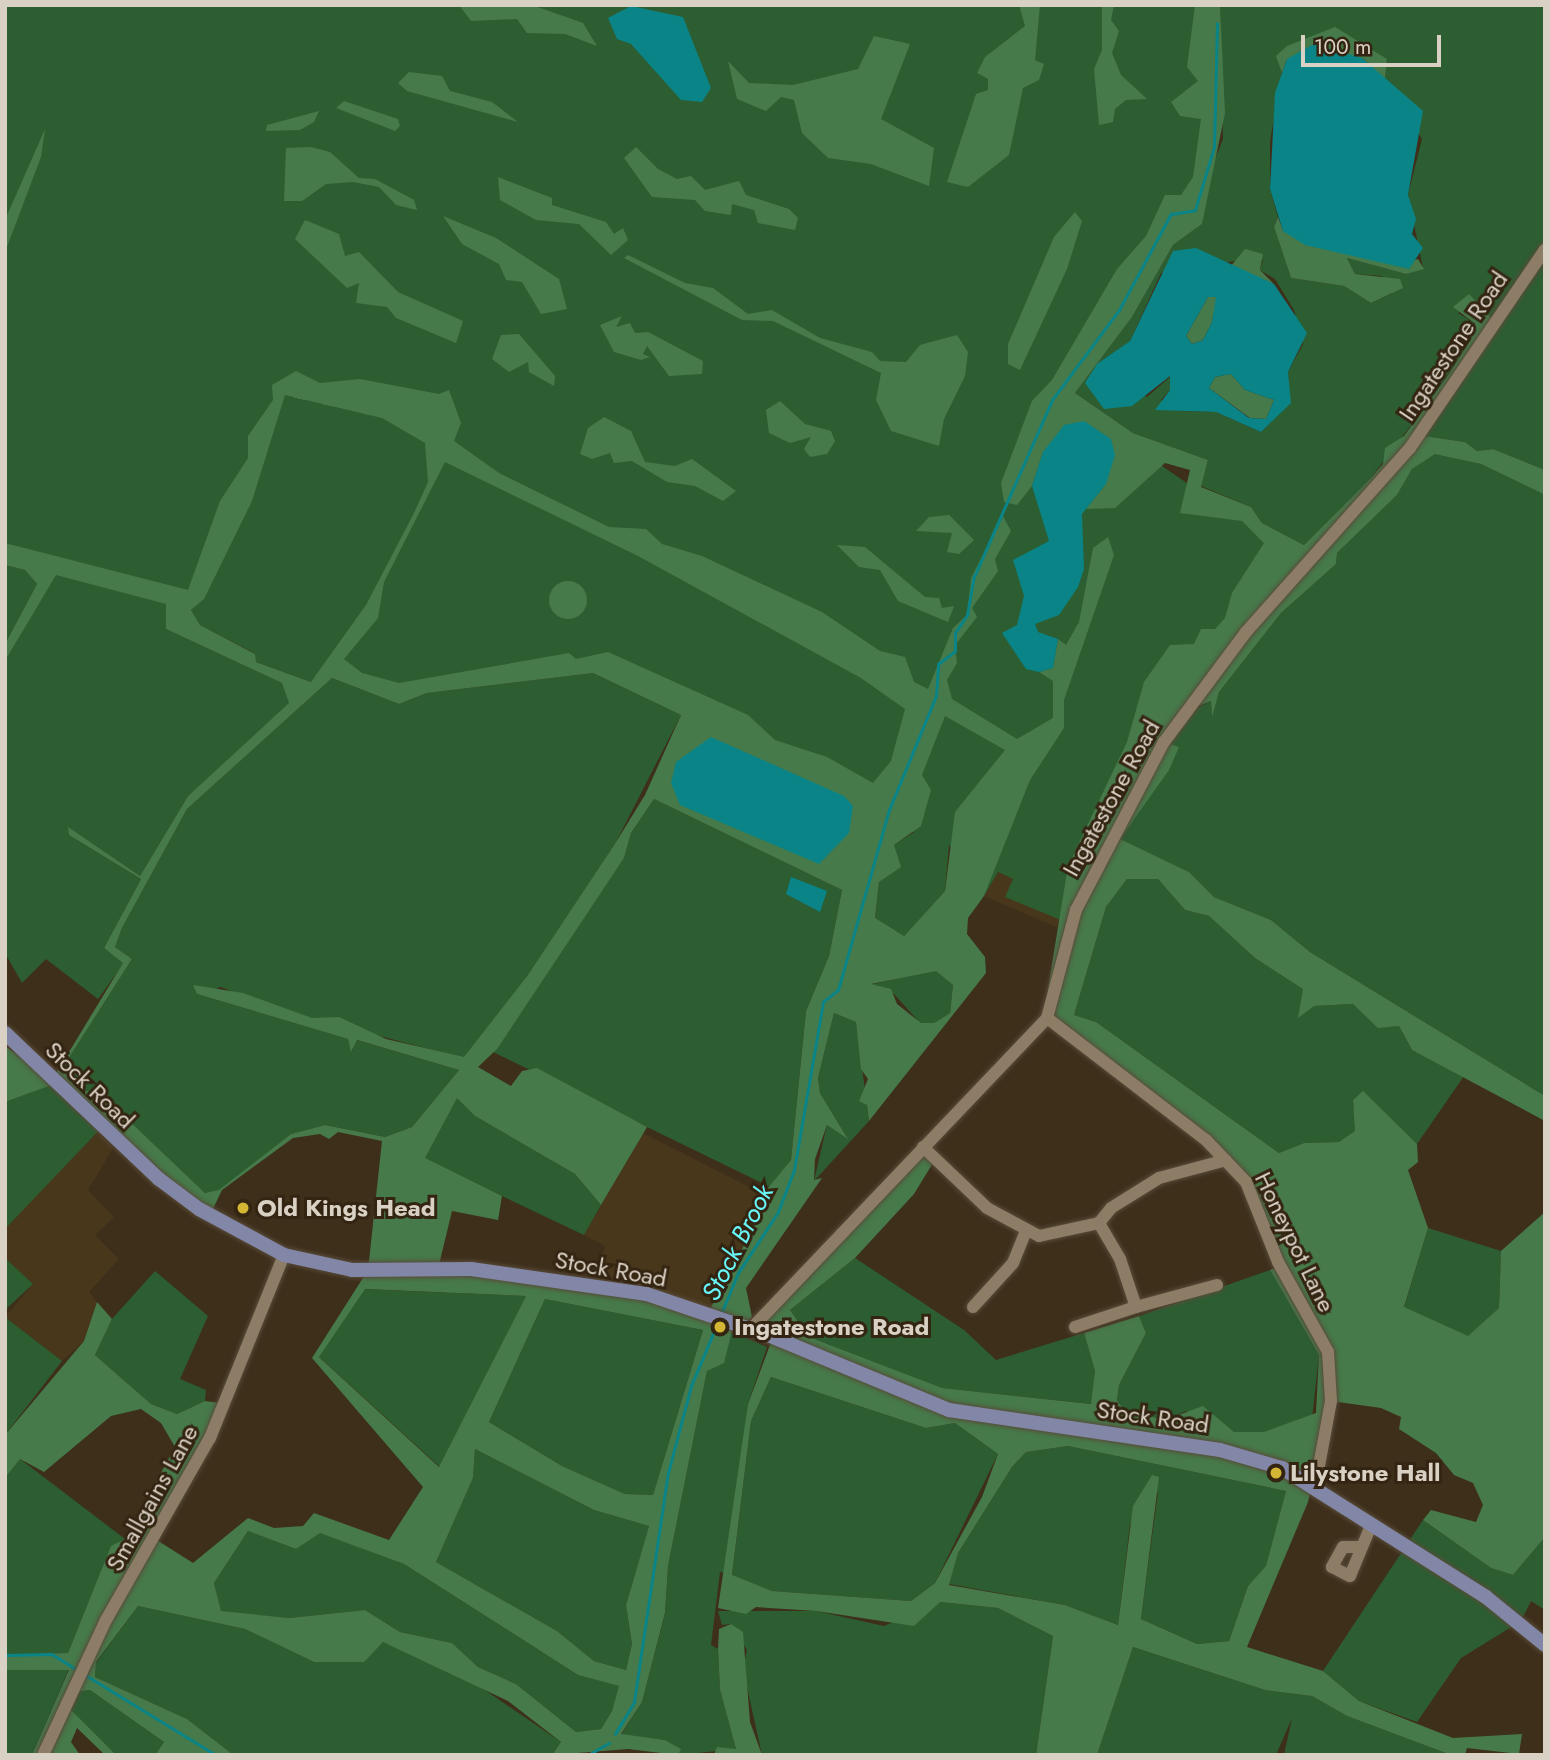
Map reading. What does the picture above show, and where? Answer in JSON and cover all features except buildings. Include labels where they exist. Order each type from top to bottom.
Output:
[{"type":"main road","name":"Stock Road","points":[[5,1033],[159,1179],[199,1209],[284,1255],[352,1270],[471,1269],[647,1294],[751,1329],[949,1410],[1220,1450],[1282,1468],[1315,1487],[1370,1528],[1486,1597],[1545,1645]]},
{"type":"street","name":"Ingatestone Road","points":[[751,1329],[1047,1018],[1076,910],[1164,742],[1246,632],[1410,447],[1545,249]]},
{"type":"street","name":"Honeypot Lane","points":[[1047,1018],[1226,1160],[1246,1182],[1279,1262],[1328,1352],[1331,1401],[1315,1487]]},
{"type":"street","points":[[923,1147],[981,1203],[1025,1234],[1055,1237],[1099,1223],[1111,1208],[1159,1178],[1226,1160]]},
{"type":"street","points":[[1099,1223],[1120,1259],[1136,1307]]},
{"type":"street","points":[[973,1307],[1013,1263],[1025,1234]]},
{"type":"street","name":"Smallgains Lane","points":[[43,1755],[84,1667],[211,1438],[284,1255]]},
{"type":"street","points":[[1075,1327],[1216,1285]]},
{"type":"street","points":[[1360,1546],[1370,1528]]},
{"type":"shaded area","points":[[998,872],[1013,879],[1006,896],[1068,923],[1066,931],[984,896]]},
{"type":"shaded area","points":[[95,1129],[113,1148],[88,1190],[114,1217],[95,1235],[119,1259],[89,1292],[97,1302],[84,1341],[62,1361],[5,1317],[33,1284],[5,1258],[5,1229]]},
{"type":"shaded area","points":[[643,1133],[769,1197],[709,1311],[594,1280],[605,1246],[584,1235]]},
{"type":"green space","points":[[5,5],[1216,5],[1212,149],[1054,392],[1289,553],[1184,715],[1211,701],[1212,714],[1219,692],[1281,613],[1336,564],[1337,553],[1397,495],[1412,469],[1435,453],[1481,464],[1545,495],[1545,1096],[1310,952],[1271,920],[1214,897],[1189,872],[1119,839],[1178,747],[1164,742],[1068,923],[1005,897],[1013,879],[998,872],[984,896],[949,845],[945,891],[904,936],[875,919],[879,882],[894,845],[914,832],[604,663],[396,688],[351,673],[311,682],[256,662],[254,653],[200,625],[191,610],[203,599],[5,543]]},
{"type":"green space","points":[[459,5],[532,5],[583,23],[597,46],[565,34],[527,33],[517,19],[471,21]]},
{"type":"green space","points":[[1019,5],[1040,5],[1035,60],[1044,64],[1039,80],[1023,88],[1009,155],[968,187],[947,182],[976,94],[988,90],[988,79],[977,73],[985,57],[1025,26]]},
{"type":"green space","points":[[1102,5],[1114,5],[1111,20],[1119,31],[1112,53],[1121,75],[1147,99],[1126,100],[1115,109],[1113,122],[1099,125],[1094,69],[1102,50]]},
{"type":"green space","points":[[1195,5],[1220,5],[1225,113],[1202,224],[1173,245],[1132,317],[1075,393],[1133,433],[1208,460],[1201,487],[1251,507],[1262,523],[1304,545],[1383,464],[1385,448],[1404,436],[1449,374],[1471,339],[1473,322],[1453,307],[1469,294],[1494,321],[1424,436],[1465,442],[1477,451],[1493,449],[1545,470],[1545,495],[1481,464],[1435,454],[1412,469],[1397,495],[1337,553],[1336,564],[1281,613],[1219,692],[1212,717],[1211,701],[1187,711],[1165,742],[1179,747],[1169,770],[1120,839],[1189,872],[1214,897],[1271,920],[1310,952],[1545,1096],[1545,1121],[1412,1050],[1399,1026],[1378,1028],[1353,1004],[1314,1006],[1298,1018],[1303,989],[1255,958],[1209,916],[1185,910],[1158,879],[1127,879],[1106,907],[1074,1015],[1096,1022],[1279,1153],[1304,1143],[1339,1142],[1355,1131],[1353,1100],[1363,1091],[1417,1144],[1418,1162],[1408,1170],[1428,1228],[1404,1307],[1468,1336],[1499,1308],[1501,1251],[1545,1212],[1545,1537],[1513,1575],[1491,1568],[1423,1520],[1431,1510],[1476,1522],[1483,1505],[1473,1483],[1454,1475],[1436,1453],[1399,1429],[1401,1417],[1381,1408],[1331,1401],[1308,1502],[1247,1647],[1323,1671],[1359,1701],[1453,1738],[1522,1734],[1519,1754],[1467,1748],[1465,1755],[1451,1755],[1347,1716],[1312,1696],[1265,1690],[1133,1647],[1097,1755],[1036,1755],[1053,1636],[998,1608],[940,1602],[914,1626],[816,1611],[756,1607],[746,1614],[718,1608],[748,1404],[773,1337],[751,1329],[923,1147],[936,1158],[914,1194],[855,1258],[790,1310],[809,1337],[942,1388],[1091,1404],[1095,1371],[1084,1333],[1139,1316],[1146,1333],[1119,1385],[1117,1400],[1124,1410],[1165,1420],[1203,1406],[1234,1432],[1264,1432],[1316,1413],[1319,1355],[1270,1270],[1280,1266],[1246,1182],[1226,1160],[1080,1047],[1045,1007],[1068,866],[1127,742],[1144,682],[1170,645],[1194,644],[1201,629],[1215,629],[1225,618],[1232,593],[1264,543],[1242,521],[1180,513],[1190,470],[1165,463],[1115,508],[1086,509],[1106,484],[1043,452],[1032,486],[1017,505],[1004,502],[1001,483],[1032,401],[1052,380],[1117,269],[1146,236],[1165,195],[1181,195],[1193,177],[1201,119],[1180,116],[1171,102],[1198,81],[1187,67]],"holes":[[[771,1377],[926,1428],[955,1423],[998,1454],[982,1497],[935,1583],[911,1601],[772,1591],[732,1575],[751,1421]],[[1068,1446],[1286,1491],[1266,1566],[1248,1586],[1229,1641],[1197,1644],[1141,1619],[1159,1477],[1152,1475],[1133,1506],[1118,1625],[1065,1605],[949,1585],[958,1553],[1012,1467],[1026,1452]]]},
{"type":"green space","points":[[1220,5],[1545,5],[1545,470],[1493,449],[1477,451],[1465,442],[1424,436],[1494,321],[1475,303],[1458,313],[1473,322],[1471,339],[1438,390],[1370,479],[1304,545],[1262,523],[1251,507],[1201,486],[1208,460],[1133,433],[1075,393],[1132,317],[1173,245],[1202,224],[1208,177],[1223,139]],"holes":[[[1323,37],[1387,59],[1385,79],[1422,139],[1408,195],[1423,268],[1406,274],[1347,258],[1355,274],[1382,276],[1393,293],[1371,303],[1344,286],[1291,278],[1274,227],[1278,217],[1270,189],[1270,141],[1282,73],[1277,56]],[[1241,260],[1263,260],[1260,270],[1275,279],[1294,310],[1303,344],[1288,372],[1290,403],[1261,432],[1216,412],[1179,411],[1161,400],[1170,390],[1171,376],[1147,397],[1098,364],[1130,341],[1161,273]]]},
{"type":"green space","points":[[1335,27],[1387,59],[1385,79],[1362,58],[1287,59],[1282,73],[1276,56],[1287,46]]},
{"type":"green space","points":[[874,36],[910,44],[881,119],[934,148],[929,186],[871,164],[828,158],[802,133],[794,100],[781,97],[766,111],[737,99],[728,61],[749,83],[793,85],[858,69]]},
{"type":"green space","points":[[409,72],[442,76],[450,91],[492,102],[518,122],[407,91],[398,83]]},
{"type":"green space","points":[[344,101],[398,119],[400,126],[395,131],[336,108]]},
{"type":"green space","points":[[319,111],[314,122],[300,130],[266,131],[267,125]]},
{"type":"green space","points":[[45,129],[41,157],[5,252],[5,220]]},
{"type":"green space","points":[[311,147],[330,152],[359,178],[375,179],[414,200],[417,210],[396,205],[379,187],[353,182],[326,184],[302,201],[284,201],[286,148]]},
{"type":"green space","points":[[636,147],[658,169],[677,179],[691,176],[705,190],[739,181],[746,195],[789,209],[798,218],[795,230],[758,223],[754,210],[732,204],[731,215],[705,211],[695,200],[652,197],[624,158]]},
{"type":"green space","points":[[498,177],[552,198],[552,205],[606,222],[614,234],[623,228],[628,240],[611,255],[579,224],[536,220],[500,200]]},
{"type":"green space","points":[[1075,212],[1082,221],[1067,269],[1020,370],[1008,364],[1008,344],[1054,237]]},
{"type":"green space","points":[[443,216],[496,238],[559,279],[567,309],[541,314],[522,282],[506,280],[499,264],[462,244]]},
{"type":"green space","points":[[1278,217],[1283,231],[1339,252],[1398,265],[1418,259],[1424,269],[1406,274],[1347,258],[1355,274],[1400,279],[1403,288],[1371,303],[1344,286],[1291,278],[1274,227]]},
{"type":"green space","points":[[305,220],[339,234],[345,256],[359,252],[398,292],[463,321],[456,343],[396,318],[387,307],[356,303],[359,283],[347,288],[295,239]]},
{"type":"green space","points":[[1245,249],[1263,254],[1260,270],[1274,284],[1231,266]]},
{"type":"green space","points":[[628,255],[685,283],[713,288],[748,314],[772,310],[820,338],[872,352],[880,361],[906,362],[920,345],[957,335],[968,352],[965,376],[944,419],[939,446],[891,431],[876,400],[881,373],[773,321],[742,320],[624,258]]},
{"type":"green space","points":[[1208,297],[1217,297],[1212,322],[1203,340],[1192,344],[1186,336]]},
{"type":"green space","points":[[622,316],[616,327],[630,323],[635,333],[648,332],[703,361],[702,374],[669,376],[647,346],[643,354],[650,357],[641,360],[614,352],[600,325]]},
{"type":"green space","points":[[519,334],[555,376],[554,386],[529,372],[528,362],[509,372],[492,359],[501,335]]},
{"type":"green space","points":[[296,371],[320,383],[360,379],[439,394],[449,390],[461,423],[454,441],[499,473],[609,527],[646,529],[662,544],[702,556],[822,612],[880,651],[905,657],[914,682],[928,689],[953,628],[967,615],[971,578],[1003,516],[1011,531],[995,559],[998,571],[972,608],[977,617],[955,645],[957,663],[947,680],[952,699],[1017,739],[1053,718],[1053,681],[1039,672],[1053,668],[1058,639],[1066,645],[1079,622],[1093,548],[1108,537],[1114,555],[1064,700],[1064,728],[1030,780],[984,896],[968,918],[967,934],[985,957],[986,973],[869,1121],[867,1105],[859,1101],[868,1079],[861,1069],[856,1022],[834,1013],[818,1078],[820,1093],[848,1139],[827,1125],[815,1159],[814,1180],[822,1178],[746,1288],[752,1317],[743,1326],[734,1323],[724,1363],[707,1371],[668,1566],[665,1613],[642,1702],[621,1734],[665,1740],[681,1749],[678,1755],[628,1749],[552,1755],[561,1742],[508,1701],[383,1642],[364,1662],[314,1662],[245,1629],[138,1606],[96,1662],[95,1677],[187,1719],[231,1753],[259,1755],[155,1755],[164,1742],[90,1690],[73,1692],[66,1705],[116,1755],[105,1755],[77,1728],[71,1742],[80,1755],[32,1755],[69,1670],[5,1670],[5,1655],[68,1653],[111,1546],[125,1539],[175,1447],[161,1423],[141,1409],[111,1416],[44,1472],[20,1459],[5,1478],[5,1435],[84,1341],[97,1302],[112,1319],[95,1355],[151,1404],[177,1414],[205,1401],[227,1404],[152,1537],[193,1563],[248,1518],[274,1528],[303,1526],[314,1513],[389,1540],[423,1487],[312,1358],[368,1270],[382,1141],[338,1132],[329,1139],[320,1134],[293,1138],[222,1190],[212,1211],[199,1209],[57,1083],[5,1102],[5,1046],[52,1080],[123,963],[104,948],[141,879],[69,835],[68,827],[140,876],[188,796],[289,703],[282,683],[166,629],[166,604],[56,575],[5,661],[5,644],[37,584],[25,570],[5,565],[5,543],[188,590],[220,501],[248,458],[248,436],[273,400],[272,385]],"holes":[[[285,395],[382,418],[425,443],[428,482],[414,513],[366,605],[311,682],[256,662],[255,654],[200,625],[191,610],[204,599],[252,501]],[[445,462],[638,556],[861,678],[905,709],[891,761],[873,783],[827,757],[775,740],[748,715],[608,652],[576,659],[569,653],[399,683],[362,673],[344,659],[378,618],[384,582]],[[593,673],[681,715],[645,795],[616,842],[528,975],[464,1057],[386,1039],[339,1017],[312,1018],[243,993],[193,985],[197,994],[348,1039],[351,1052],[357,1040],[459,1070],[412,1127],[385,1137],[325,1125],[291,1134],[219,1190],[205,1193],[119,1111],[70,1080],[65,1064],[132,959],[115,947],[122,928],[187,809],[332,678],[399,704],[427,693]],[[945,716],[1005,750],[955,812],[945,891],[904,936],[875,918],[879,882],[901,867],[894,845],[921,826],[931,790],[922,775]],[[676,762],[853,806],[680,805]],[[654,799],[842,890],[829,956],[806,1011],[791,1160],[763,1194],[769,1198],[709,1311],[471,1269],[438,1269],[452,1211],[498,1220],[502,1196],[425,1158],[457,1098],[475,1116],[575,1174],[601,1205],[647,1127],[537,1068],[522,1071],[511,1086],[478,1067],[497,1049],[624,858],[631,833]],[[936,971],[953,985],[950,1013],[934,1023],[921,1023],[897,1004],[891,989],[871,984]],[[365,1289],[526,1296],[439,1467],[319,1357]],[[545,1299],[703,1330],[653,1495],[625,1494],[562,1466],[489,1422]],[[475,1449],[594,1510],[649,1526],[626,1605],[632,1644],[626,1670],[594,1661],[557,1631],[436,1562],[473,1478]],[[248,1531],[296,1549],[320,1533],[404,1564],[578,1675],[619,1686],[612,1711],[601,1729],[576,1732],[516,1684],[478,1667],[452,1643],[400,1632],[365,1610],[289,1618],[221,1611],[214,1583]]]},
{"type":"green space","points":[[1231,374],[1245,390],[1274,400],[1266,419],[1250,418],[1209,388],[1215,377]]},
{"type":"green space","points":[[780,401],[805,424],[831,431],[835,441],[827,454],[810,457],[804,449],[811,437],[790,443],[769,433],[766,410]]},
{"type":"green space","points":[[604,417],[631,431],[645,462],[675,466],[692,459],[736,491],[723,501],[695,486],[667,482],[632,461],[614,463],[610,453],[592,459],[580,454],[588,428]]},
{"type":"green space","points":[[949,515],[974,540],[959,554],[947,552],[952,533],[916,531],[929,517]]},
{"type":"green space","points":[[837,545],[865,547],[925,597],[939,598],[942,608],[954,606],[948,622],[898,601],[880,570],[859,567]]},
{"type":"green space","points":[[5,565],[25,570],[37,584],[5,644]]},
{"type":"green space","points":[[56,574],[167,604],[166,629],[282,683],[290,703],[188,796],[140,876],[82,837],[69,835],[141,879],[104,948],[124,963],[98,999],[46,959],[22,983],[5,953],[5,661]]},
{"type":"green space","points":[[568,581],[581,587],[587,600],[581,613],[568,619],[555,613],[549,600],[555,587]]},
{"type":"green space","points":[[593,673],[681,715],[616,842],[528,976],[464,1058],[272,1008],[221,987],[197,994],[348,1039],[352,1051],[356,1040],[459,1070],[412,1127],[385,1137],[325,1125],[291,1134],[219,1191],[205,1193],[119,1111],[70,1080],[65,1064],[132,959],[115,947],[122,928],[187,809],[332,678],[399,704],[427,693]]},
{"type":"green space","points":[[654,799],[842,890],[829,956],[806,1011],[791,1160],[770,1187],[493,1052],[624,858],[631,833]]},
{"type":"green space","points":[[1127,879],[1158,879],[1185,910],[1209,916],[1255,958],[1304,989],[1314,1006],[1353,1004],[1378,1027],[1399,1026],[1412,1050],[1464,1076],[1417,1144],[1363,1092],[1353,1100],[1356,1131],[1339,1142],[1304,1143],[1279,1153],[1096,1022],[1074,1015],[1106,907]]},
{"type":"green space","points":[[936,970],[953,985],[950,1013],[934,1023],[921,1024],[894,994],[869,985]]},
{"type":"green space","points":[[834,1013],[856,1022],[869,1121],[814,1181],[827,1125],[847,1137],[820,1093],[818,1078]]},
{"type":"green space","points":[[56,1083],[105,1124],[5,1229],[5,1102]]},
{"type":"green space","points":[[457,1097],[475,1116],[575,1174],[601,1205],[584,1235],[424,1159]]},
{"type":"green space","points":[[1428,1228],[1501,1251],[1499,1308],[1468,1337],[1404,1308]]},
{"type":"green space","points":[[5,1258],[33,1284],[5,1310]]},
{"type":"green space","points":[[855,1258],[964,1330],[996,1360],[1084,1333],[1095,1371],[1092,1404],[941,1388],[809,1337],[790,1310]]},
{"type":"green space","points":[[1270,1270],[1319,1355],[1312,1419],[1264,1433],[1234,1432],[1186,1411],[1165,1420],[1124,1410],[1117,1400],[1119,1385],[1146,1333],[1139,1316]]},
{"type":"green space","points":[[155,1271],[208,1316],[180,1379],[206,1390],[205,1401],[177,1414],[151,1404],[95,1355],[112,1319]]},
{"type":"green space","points":[[359,1289],[526,1296],[440,1467],[316,1354]]},
{"type":"green space","points":[[545,1299],[703,1330],[653,1495],[625,1494],[562,1466],[489,1422]]},
{"type":"green space","points":[[5,1317],[62,1361],[5,1435]]},
{"type":"green space","points":[[733,1332],[767,1347],[748,1404],[728,1574],[720,1572],[711,1645],[718,1649],[720,1690],[736,1749],[678,1755],[680,1749],[665,1740],[621,1735],[642,1702],[665,1614],[668,1566],[707,1371]]},
{"type":"green space","points":[[771,1377],[926,1428],[955,1423],[998,1454],[935,1583],[911,1601],[772,1591],[732,1576],[751,1421]]},
{"type":"green space","points":[[1068,1446],[1286,1491],[1266,1567],[1248,1586],[1229,1641],[1197,1644],[1141,1619],[1158,1492],[1130,1524],[1118,1625],[1065,1605],[949,1584],[958,1553],[1012,1467],[1026,1452]]},
{"type":"green space","points":[[475,1449],[594,1510],[649,1526],[626,1605],[632,1644],[626,1670],[594,1661],[557,1631],[436,1562],[473,1478]]},
{"type":"green space","points":[[20,1459],[125,1539],[111,1547],[68,1653],[5,1655],[5,1478]]},
{"type":"green space","points":[[1423,1520],[1491,1568],[1513,1575],[1545,1537],[1545,1610],[1531,1601],[1521,1621],[1461,1658],[1417,1722],[1359,1701],[1323,1671]]},
{"type":"green space","points":[[248,1531],[296,1549],[320,1532],[404,1564],[578,1675],[620,1686],[612,1711],[601,1729],[576,1732],[516,1684],[478,1667],[452,1643],[400,1632],[365,1610],[289,1618],[221,1612],[214,1583]]},
{"type":"green space","points":[[940,1602],[998,1608],[1053,1636],[1036,1755],[762,1755],[743,1669],[747,1650],[731,1624],[722,1625],[718,1611],[816,1611],[884,1626]]},
{"type":"green space","points":[[138,1606],[245,1629],[314,1662],[383,1642],[463,1675],[561,1742],[552,1755],[231,1753],[187,1719],[95,1677],[96,1663]]},
{"type":"green space","points":[[731,1624],[743,1632],[750,1722],[762,1755],[714,1755],[717,1747],[736,1749],[720,1690],[718,1649],[719,1629]]},
{"type":"green space","points":[[1133,1647],[1265,1690],[1312,1696],[1347,1716],[1451,1755],[1284,1755],[1292,1718],[1276,1755],[1097,1755]]},
{"type":"green space","points":[[69,1669],[32,1755],[5,1755],[5,1670]]},
{"type":"green space","points":[[90,1690],[164,1742],[155,1755],[116,1755],[83,1724],[66,1705],[73,1692]]},
{"type":"water","points":[[631,6],[683,17],[711,88],[702,102],[681,100],[631,44],[617,39],[608,18]]},
{"type":"water","points":[[1314,44],[1362,58],[1423,111],[1408,195],[1416,219],[1412,234],[1423,248],[1409,269],[1305,245],[1283,231],[1270,189],[1275,93],[1287,59]]},
{"type":"water","points":[[1196,248],[1274,284],[1307,333],[1288,372],[1291,403],[1261,432],[1216,412],[1155,410],[1170,390],[1170,376],[1132,406],[1104,409],[1085,383],[1097,364],[1130,341],[1173,251]],"holes":[[[1208,297],[1216,297],[1212,322],[1203,340],[1192,344],[1186,336]],[[1231,374],[1245,390],[1274,400],[1266,419],[1249,418],[1209,388],[1215,377]]]},
{"type":"water","points":[[1084,421],[1111,439],[1115,455],[1106,484],[1082,514],[1084,569],[1078,587],[1059,615],[1035,624],[1038,632],[1058,639],[1053,668],[1039,672],[1026,669],[1002,633],[1017,625],[1024,596],[1013,560],[1049,541],[1032,486],[1043,452],[1064,425]]},
{"type":"water","points":[[711,737],[844,796],[853,806],[849,833],[819,864],[680,805],[671,783],[676,762]]},
{"type":"water","points":[[791,877],[827,891],[820,912],[786,894]]},
{"type":"waterway","points":[[721,1314],[738,1273],[778,1212],[794,1170],[823,1002],[838,990],[889,810],[936,696],[938,664],[955,651],[955,633],[967,615],[974,577],[1052,400],[1119,310],[1171,214],[1195,210],[1214,147],[1217,24]]},
{"type":"waterway","name":"Stock Brook","points":[[615,1734],[634,1702],[668,1473],[691,1386],[717,1324]]},
{"type":"waterway","name":"Stock Brook","points":[[5,1655],[52,1654],[79,1671]]},
{"type":"waterway","points":[[84,1674],[216,1755]]},
{"type":"waterway","name":"Stock Brook","points":[[588,1755],[609,1743]]},
{"type":"place","name":"Old Kings Head","points":[[243,1208]]},
{"type":"place","name":"Ingatestone Road","points":[[720,1327]]},
{"type":"place","name":"Lilystone Hall","points":[[1276,1473]]}]
